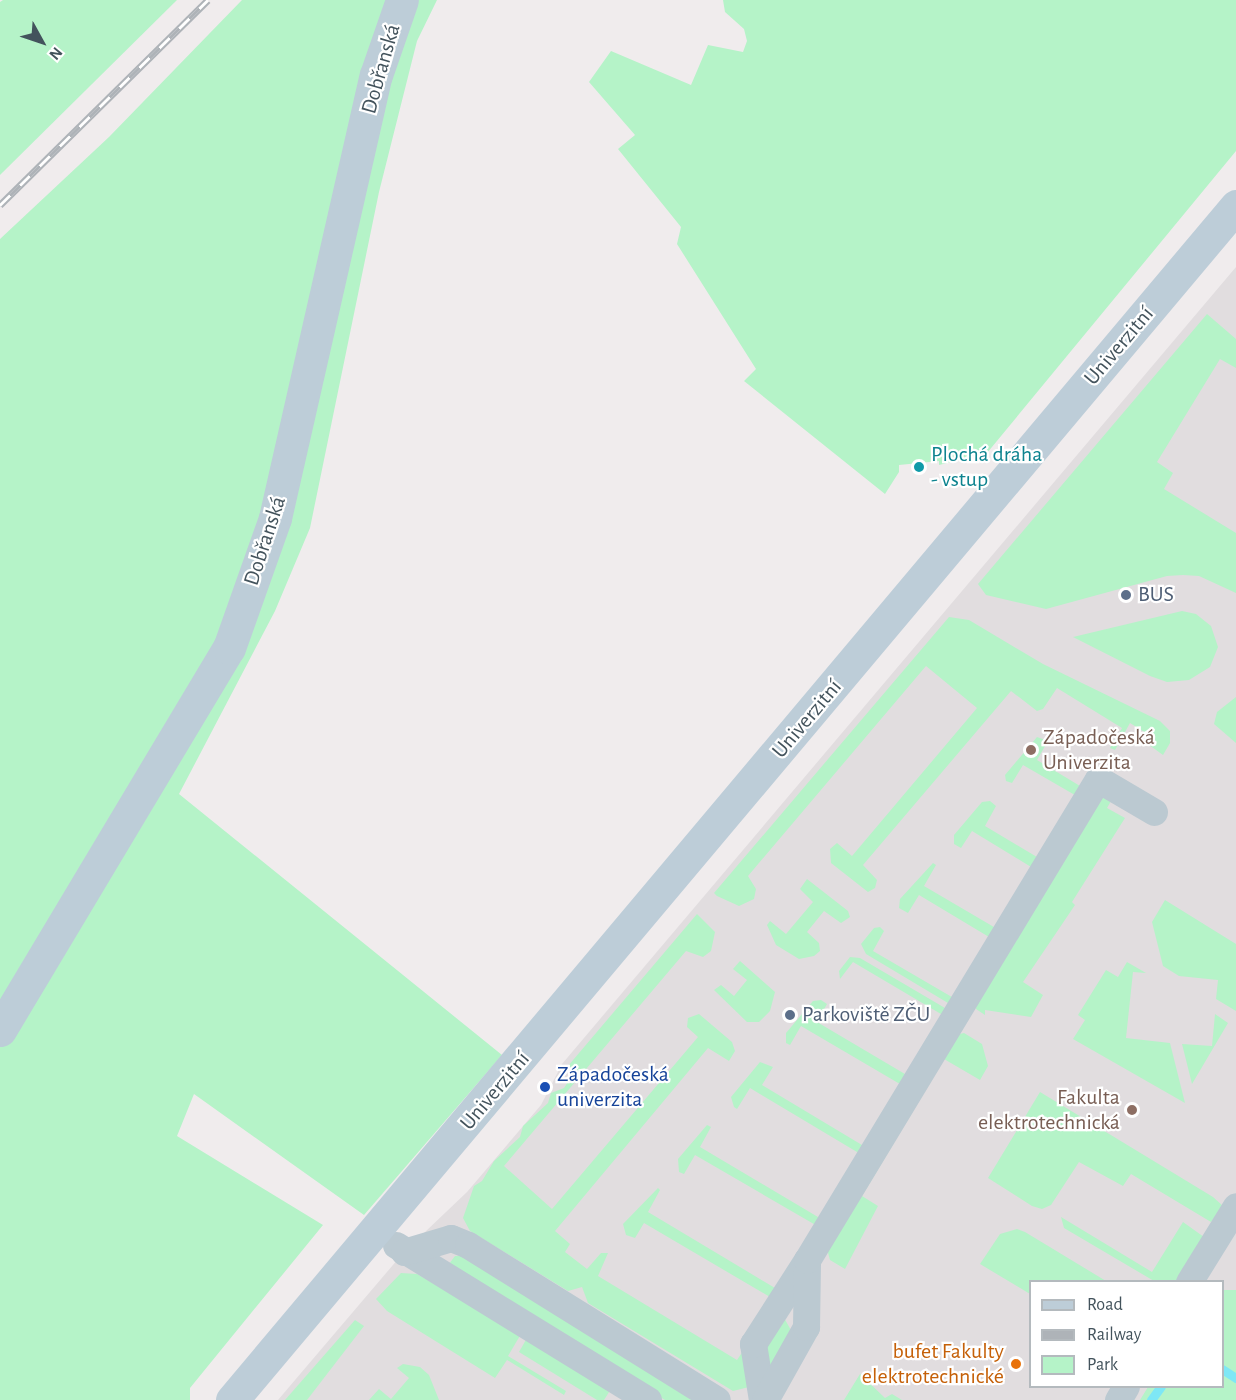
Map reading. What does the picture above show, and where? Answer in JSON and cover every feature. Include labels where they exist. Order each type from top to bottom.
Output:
[{"type":"street","name":"Dobřanská","points":[[0,1030],[229,648],[275,518],[376,75],[402,0]]},
{"type":"street","name":"Univerzitní","points":[[232,1400],[377,1231],[1236,206]]},
{"type":"street","points":[[764,1400],[753,1344],[807,1260],[1098,779],[1154,813]]},
{"type":"street","points":[[1190,1280],[1236,1206]]},
{"type":"street","points":[[377,1231],[404,1252],[648,1400]]},
{"type":"street","points":[[404,1252],[451,1238],[468,1245],[717,1400]]},
{"type":"street","points":[[764,1400],[806,1327],[807,1260]]},
{"type":"shaded area","name":"Západočeská Univerzita","points":[[1236,267],[1236,1400],[278,1400],[404,1252],[467,1192],[541,1105],[562,1064]]},
{"type":"green space","points":[[3,0],[177,0],[0,175],[0,2]]},
{"type":"green space","points":[[242,0],[437,0],[417,41],[379,192],[310,528],[275,611],[179,794],[502,1055],[364,1215],[194,1094],[177,1136],[323,1225],[190,1388],[190,1400],[0,1400],[0,239],[109,137]]},
{"type":"green space","points":[[723,0],[1236,0],[1236,151],[987,453],[939,465],[939,461],[899,465],[899,472],[885,494],[744,381],[756,369],[677,244],[681,227],[618,149],[635,135],[589,82],[611,51],[691,85],[708,45],[743,52],[747,41],[744,29],[725,12]]},
{"type":"green space","points":[[1207,314],[1236,339],[1236,368],[1220,359],[1157,462],[1173,473],[1164,489],[1236,533],[1236,593],[1199,576],[1183,575],[1167,576],[1046,609],[986,595],[978,584]]},
{"type":"green space","points":[[1182,611],[1196,614],[1211,626],[1218,647],[1210,667],[1189,680],[1167,682],[1150,676],[1073,637]]},
{"type":"green space","points":[[949,617],[969,620],[1043,664],[1160,721],[1170,731],[1170,743],[1163,755],[1145,742],[1149,735],[1130,723],[1115,750],[1110,748],[1122,728],[1057,688],[1043,709],[1037,711],[1011,691],[863,865],[877,880],[875,888],[868,892],[831,863],[830,849],[837,843],[852,856],[977,708],[926,666],[748,876],[756,889],[754,899],[739,906],[717,896],[714,893]]},
{"type":"green space","points":[[1236,697],[1236,743],[1214,724],[1217,712]]},
{"type":"green space","points":[[1037,737],[1048,741],[1037,760],[1085,789],[1080,798],[1023,765],[1012,783],[1006,781],[1005,775]]},
{"type":"green space","points":[[1101,788],[1114,796],[1107,808],[1125,818],[1072,902],[1075,905],[1023,982],[1043,995],[1031,1017],[985,1010],[985,1015],[976,1009],[973,998]]},
{"type":"green space","points":[[990,801],[996,806],[985,826],[1042,860],[1036,870],[972,831],[961,848],[954,844],[954,835],[982,802]]},
{"type":"green space","points":[[933,863],[936,865],[924,886],[999,930],[994,940],[919,895],[908,913],[899,908],[900,899]]},
{"type":"green space","points":[[807,879],[848,911],[850,917],[841,923],[824,911],[807,932],[819,943],[820,951],[814,956],[799,959],[776,945],[767,925],[770,921],[786,934],[813,902],[800,889]]},
{"type":"green space","points":[[1165,900],[1236,944],[1236,1011],[1216,999],[1218,980],[1179,976],[1163,966],[1152,922]]},
{"type":"green space","points":[[697,914],[715,932],[711,951],[703,957],[686,951],[504,1166],[552,1209],[698,1037],[687,1027],[688,1018],[699,1014],[732,1042],[735,1051],[729,1061],[708,1048],[555,1231],[570,1244],[565,1252],[587,1269],[601,1253],[608,1253],[598,1276],[737,1360],[749,1342],[753,1386],[733,1391],[588,1303],[582,1287],[568,1291],[470,1231],[463,1218],[474,1186],[482,1181],[494,1161],[520,1137],[523,1126],[548,1103],[551,1093],[564,1088],[575,1071],[568,1066]]},
{"type":"green space","points":[[880,927],[884,931],[873,951],[957,1000],[948,1003],[866,954],[861,944],[874,928]]},
{"type":"green space","points":[[850,957],[860,958],[945,1008],[946,1017],[853,962],[840,979],[839,971]]},
{"type":"green space","points":[[740,961],[775,992],[770,1011],[759,1022],[747,1022],[714,990],[721,985],[734,996],[747,980],[733,969]]},
{"type":"green space","points":[[1127,962],[1146,973],[1133,972],[1126,1038],[1170,1043],[1185,1103],[1073,1039],[1085,1020],[1078,1015],[1106,970],[1118,977]]},
{"type":"green space","points":[[821,1000],[827,1004],[817,1022],[910,1077],[905,1087],[801,1026],[790,1045],[786,1043],[786,1033],[813,1001]]},
{"type":"green space","points":[[1215,1014],[1228,1023],[1192,1084],[1182,1044],[1212,1046]]},
{"type":"green space","points":[[964,1033],[982,1044],[988,1066],[980,1080],[944,1059],[862,1196],[878,1206],[845,1269],[830,1260],[825,1242],[951,1036]]},
{"type":"green space","points":[[760,1062],[773,1067],[762,1085],[867,1148],[862,1155],[750,1088],[737,1109],[734,1107],[731,1097]]},
{"type":"green space","points":[[1040,1092],[1213,1197],[1223,1206],[1211,1222],[1131,1174],[1123,1186],[1079,1162],[1051,1205],[1042,1209],[1032,1206],[988,1178]]},
{"type":"green space","points":[[707,1125],[711,1127],[700,1147],[823,1220],[819,1227],[695,1155],[684,1174],[679,1172],[678,1159]]},
{"type":"green space","points":[[658,1188],[660,1190],[648,1212],[780,1291],[775,1300],[644,1223],[635,1238],[626,1235],[623,1224]]},
{"type":"green space","points":[[1061,1217],[1152,1272],[1183,1222],[1204,1237],[1180,1280],[1152,1280],[1064,1228]]},
{"type":"green space","points":[[1017,1229],[1025,1232],[1104,1280],[1029,1280],[1029,1293],[980,1264],[1000,1234]]},
{"type":"green space","points":[[455,1256],[461,1256],[700,1400],[665,1400],[451,1271],[449,1264]]},
{"type":"green space","points":[[401,1273],[417,1274],[521,1334],[508,1356],[566,1391],[564,1395],[507,1360],[495,1378],[387,1311],[376,1299]]},
{"type":"green space","points":[[1224,1290],[1236,1290],[1236,1400],[1140,1400],[1147,1388],[1224,1388]]},
{"type":"green space","points":[[783,1316],[792,1332],[764,1379],[758,1344]]},
{"type":"green space","points":[[355,1320],[364,1326],[307,1400],[285,1400]]},
{"type":"green space","points":[[527,1338],[611,1389],[604,1400],[597,1400],[519,1352]]},
{"type":"green space","points":[[403,1364],[420,1367],[429,1375],[439,1400],[369,1400],[379,1389],[391,1399],[409,1378],[397,1368]]},
{"type":"green space","points":[[860,1374],[885,1398],[892,1394],[902,1400],[844,1400]]},
{"type":"waterway","points":[[1224,1370],[1236,1378]]},
{"type":"waterway","points":[[1151,1400],[1160,1388]]},
{"type":"railway","points":[[0,205],[208,0]]},
{"type":"place","name":"Plochá dráha - vstup","points":[[919,467]]},
{"type":"place","name":"BUS","points":[[1126,595]]},
{"type":"place","name":"Západočeská Univerzita","points":[[1031,750]]},
{"type":"place","name":"Parkoviště ZČU","points":[[790,1015]]},
{"type":"place","name":"Západočeská univerzita","points":[[545,1087]]},
{"type":"place","name":"Fakulta elektrotechnická","points":[[1132,1110]]},
{"type":"place","name":"bufet Fakulty elektrotechnické","points":[[1016,1364]]}]
